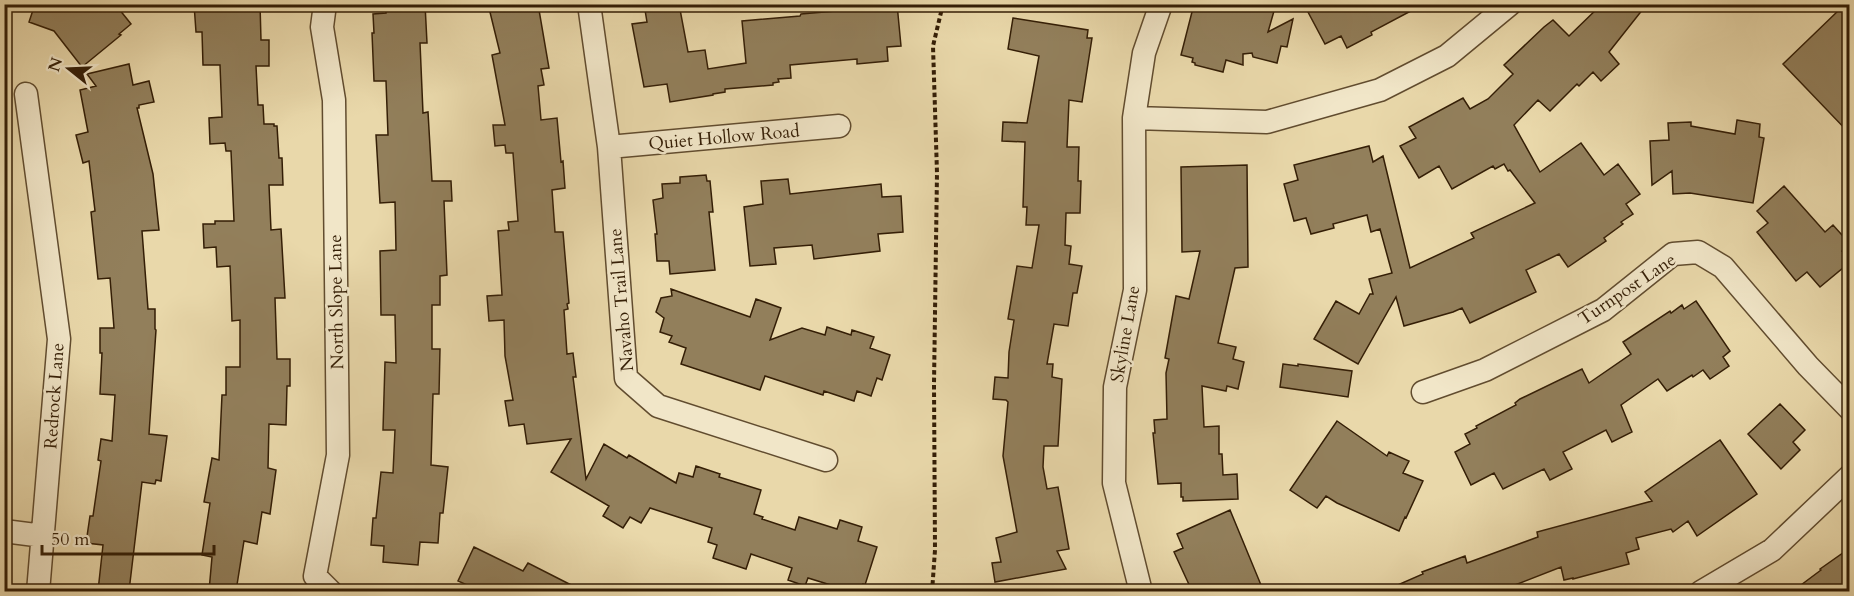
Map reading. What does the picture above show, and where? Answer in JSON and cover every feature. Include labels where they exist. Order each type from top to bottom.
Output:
[{"type":"street","name":"North Slope Lane","points":[[325,4],[322,27],[334,100],[338,455],[315,576],[331,591]]},
{"type":"street","name":"Navaho Trail Lane","points":[[589,4],[609,147],[626,378],[658,406],[826,460]]},
{"type":"street","name":"Skyline Lane","points":[[1141,591],[1114,483],[1115,387],[1136,290],[1134,118],[1144,53],[1161,4]]},
{"type":"street","points":[[1134,118],[1267,122],[1380,90],[1447,56],[1510,4]]},
{"type":"street","name":"Redrock Lane","points":[[26,94],[59,339],[38,591]]},
{"type":"street","name":"Quiet Hollow Road","points":[[609,147],[839,126]]},
{"type":"street","name":"Turnpost Lane","points":[[1424,392],[1485,370],[1603,310],[1673,254],[1698,252],[1723,267],[1808,366],[1850,409]]},
{"type":"street","points":[[1701,591],[1772,550],[1850,476]]},
{"type":"street","points":[[4,531],[43,536]]},
{"type":"path","points":[[932,591],[935,550],[934,384],[937,173],[933,46],[943,4]]},
{"type":"building","points":[[35,4],[115,4],[131,24],[82,67],[54,31],[29,22]]},
{"type":"building","points":[[194,4],[260,4],[261,40],[269,40],[269,66],[256,66],[258,105],[263,105],[264,124],[277,126],[279,158],[282,158],[283,185],[269,185],[271,230],[281,229],[285,298],[275,298],[277,359],[290,359],[286,425],[269,424],[268,468],[276,470],[270,514],[262,512],[257,544],[244,541],[236,591],[209,591],[212,557],[202,555],[210,503],[204,502],[212,458],[219,460],[222,395],[226,395],[226,367],[240,367],[240,320],[232,321],[230,266],[217,267],[216,247],[204,248],[203,224],[215,224],[215,221],[234,221],[231,151],[226,151],[225,143],[210,144],[209,118],[222,117],[220,65],[203,65],[202,32],[196,32]]},
{"type":"building","points":[[386,4],[425,4],[427,43],[420,43],[423,113],[428,112],[432,181],[451,181],[452,201],[444,201],[447,275],[440,276],[440,305],[432,305],[432,349],[440,349],[439,394],[433,394],[431,465],[448,467],[443,513],[440,513],[438,543],[420,542],[418,565],[383,562],[384,546],[371,545],[381,472],[393,473],[395,430],[383,430],[385,362],[396,363],[395,315],[381,315],[380,251],[396,250],[395,202],[380,203],[376,135],[388,135],[386,81],[374,81],[372,33],[374,33],[373,14],[386,13]]},
{"type":"building","points":[[488,4],[538,4],[549,68],[541,69],[544,85],[538,86],[541,120],[557,118],[561,162],[563,161],[565,188],[552,190],[555,232],[563,232],[569,303],[567,304],[568,309],[564,310],[567,354],[573,353],[576,377],[573,377],[586,479],[604,444],[627,458],[629,455],[676,483],[679,473],[693,477],[696,466],[720,474],[719,477],[761,490],[754,514],[795,530],[799,517],[837,529],[840,520],[862,527],[858,541],[877,547],[861,591],[850,591],[808,578],[805,586],[788,580],[792,568],[751,554],[746,569],[713,558],[717,545],[708,542],[712,528],[650,508],[641,523],[630,517],[623,528],[603,516],[609,506],[551,472],[571,439],[527,444],[524,424],[509,426],[505,401],[513,400],[505,356],[504,320],[489,321],[487,296],[502,295],[498,231],[509,230],[508,222],[518,221],[513,153],[506,153],[505,145],[495,146],[493,125],[505,125],[492,55],[500,53]]},
{"type":"building","points":[[644,4],[679,4],[688,52],[705,50],[708,69],[746,63],[742,21],[859,9],[859,4],[897,4],[901,46],[887,47],[888,61],[857,64],[857,59],[790,65],[791,78],[778,79],[779,82],[773,85],[725,89],[725,92],[713,95],[670,102],[667,84],[644,87],[632,24],[647,22]]},
{"type":"building","points":[[1194,4],[1228,4],[1252,11],[1253,4],[1276,4],[1268,32],[1293,19],[1287,47],[1281,46],[1277,63],[1253,57],[1252,53],[1243,54],[1243,65],[1226,60],[1223,72],[1195,65],[1192,62],[1193,58],[1181,55]]},
{"type":"building","points":[[1322,4],[1424,4],[1371,32],[1372,35],[1347,48],[1341,36],[1325,44],[1308,12]]},
{"type":"building","points":[[1602,4],[1647,4],[1609,52],[1619,64],[1601,81],[1593,72],[1579,86],[1577,84],[1550,111],[1538,100],[1514,125],[1540,172],[1581,143],[1604,175],[1618,164],[1640,194],[1626,204],[1633,214],[1604,238],[1606,241],[1568,267],[1559,254],[1526,270],[1536,292],[1470,323],[1462,308],[1404,326],[1396,297],[1358,364],[1314,339],[1336,301],[1359,314],[1370,294],[1373,294],[1369,279],[1392,273],[1380,229],[1371,232],[1367,215],[1333,224],[1334,228],[1311,234],[1306,218],[1294,221],[1284,184],[1298,180],[1294,165],[1369,146],[1373,162],[1383,156],[1410,268],[1474,238],[1471,233],[1535,203],[1504,164],[1495,169],[1493,166],[1452,189],[1439,166],[1419,178],[1400,146],[1416,138],[1409,127],[1463,98],[1470,109],[1488,99],[1513,74],[1504,65],[1544,27],[1553,20],[1569,36]]},
{"type":"building","points":[[1840,9],[1850,19],[1850,134],[1783,64]]},
{"type":"building","points":[[1013,18],[1088,30],[1087,38],[1092,38],[1082,102],[1069,100],[1067,147],[1079,147],[1078,181],[1081,181],[1080,213],[1066,213],[1065,245],[1071,246],[1069,264],[1082,266],[1077,293],[1073,293],[1068,326],[1054,324],[1047,364],[1053,364],[1052,377],[1062,379],[1058,446],[1044,446],[1043,467],[1047,489],[1058,487],[1069,549],[1057,551],[1066,569],[995,582],[992,563],[1001,562],[996,538],[1017,532],[1003,456],[1008,402],[993,399],[995,377],[1008,378],[1014,320],[1008,319],[1017,266],[1032,268],[1039,225],[1026,225],[1027,207],[1023,207],[1025,142],[1002,141],[1003,122],[1027,123],[1039,56],[1008,49]]},
{"type":"building","points":[[129,64],[133,85],[149,81],[154,102],[139,105],[137,108],[153,174],[159,230],[142,231],[148,309],[155,309],[156,330],[149,434],[167,436],[161,481],[156,480],[155,484],[142,482],[129,591],[98,591],[103,545],[86,543],[90,516],[93,516],[101,461],[98,460],[101,439],[112,441],[115,395],[100,394],[102,353],[100,353],[100,328],[114,328],[110,278],[98,279],[91,212],[95,211],[89,161],[83,163],[76,135],[88,132],[80,90],[96,86],[87,74]]},
{"type":"building","points":[[1737,120],[1760,124],[1759,137],[1764,138],[1753,203],[1690,193],[1673,194],[1672,171],[1652,185],[1650,141],[1669,140],[1668,123],[1691,122],[1691,126],[1735,134]]},
{"type":"building","points":[[1247,165],[1248,267],[1235,268],[1218,343],[1236,347],[1233,359],[1244,362],[1238,389],[1227,386],[1226,391],[1202,386],[1204,427],[1219,426],[1219,454],[1222,454],[1223,475],[1237,474],[1238,499],[1183,501],[1181,483],[1158,484],[1153,433],[1155,433],[1154,420],[1167,419],[1166,373],[1169,359],[1165,358],[1176,296],[1189,299],[1200,251],[1182,252],[1181,167]]},
{"type":"building","points":[[706,175],[707,181],[710,181],[713,212],[709,212],[715,270],[670,274],[669,261],[657,261],[653,200],[663,198],[662,184],[680,183],[680,177]]},
{"type":"building","points":[[788,179],[790,194],[881,184],[882,197],[901,196],[903,232],[878,234],[880,251],[814,259],[812,245],[774,248],[776,264],[750,266],[744,207],[763,204],[761,181]]},
{"type":"building","points":[[1784,186],[1825,232],[1833,225],[1850,244],[1842,251],[1850,262],[1820,287],[1807,272],[1796,281],[1757,232],[1768,223],[1757,211]]},
{"type":"building","points":[[671,289],[750,317],[756,299],[781,308],[770,340],[802,328],[825,335],[827,327],[851,335],[852,330],[874,337],[870,348],[890,355],[882,380],[877,378],[871,396],[857,391],[854,401],[824,391],[823,395],[765,376],[760,390],[681,364],[686,348],[669,342],[672,336],[660,332],[664,318],[656,312],[661,298],[672,296]]},
{"type":"building","points":[[1696,301],[1730,351],[1723,357],[1729,366],[1710,379],[1703,370],[1667,391],[1658,379],[1621,405],[1632,432],[1612,442],[1606,430],[1563,452],[1572,469],[1550,480],[1544,469],[1503,489],[1494,473],[1471,485],[1455,452],[1470,444],[1465,434],[1516,405],[1515,403],[1520,399],[1582,369],[1589,383],[1631,354],[1623,342],[1670,311],[1671,313],[1682,305],[1684,309]]},
{"type":"building","points":[[1283,364],[1352,371],[1348,397],[1280,387]]},
{"type":"building","points":[[1780,404],[1805,430],[1793,442],[1800,450],[1781,469],[1748,434]]},
{"type":"building","points":[[1337,421],[1387,456],[1389,452],[1409,461],[1403,473],[1423,481],[1399,531],[1326,496],[1317,508],[1290,490]]},
{"type":"building","points":[[1720,440],[1757,494],[1697,536],[1688,521],[1673,532],[1671,529],[1636,538],[1639,549],[1626,553],[1629,564],[1564,580],[1561,567],[1515,585],[1517,591],[1384,591],[1423,574],[1422,572],[1465,556],[1467,563],[1538,537],[1537,532],[1652,501],[1645,492]]},
{"type":"building","points":[[1230,510],[1261,585],[1246,591],[1192,591],[1174,552],[1183,548],[1177,534]]},
{"type":"building","points":[[474,547],[523,571],[528,563],[583,591],[480,591],[458,581]]},
{"type":"building","points":[[1850,548],[1850,591],[1793,591],[1820,569]]}]
